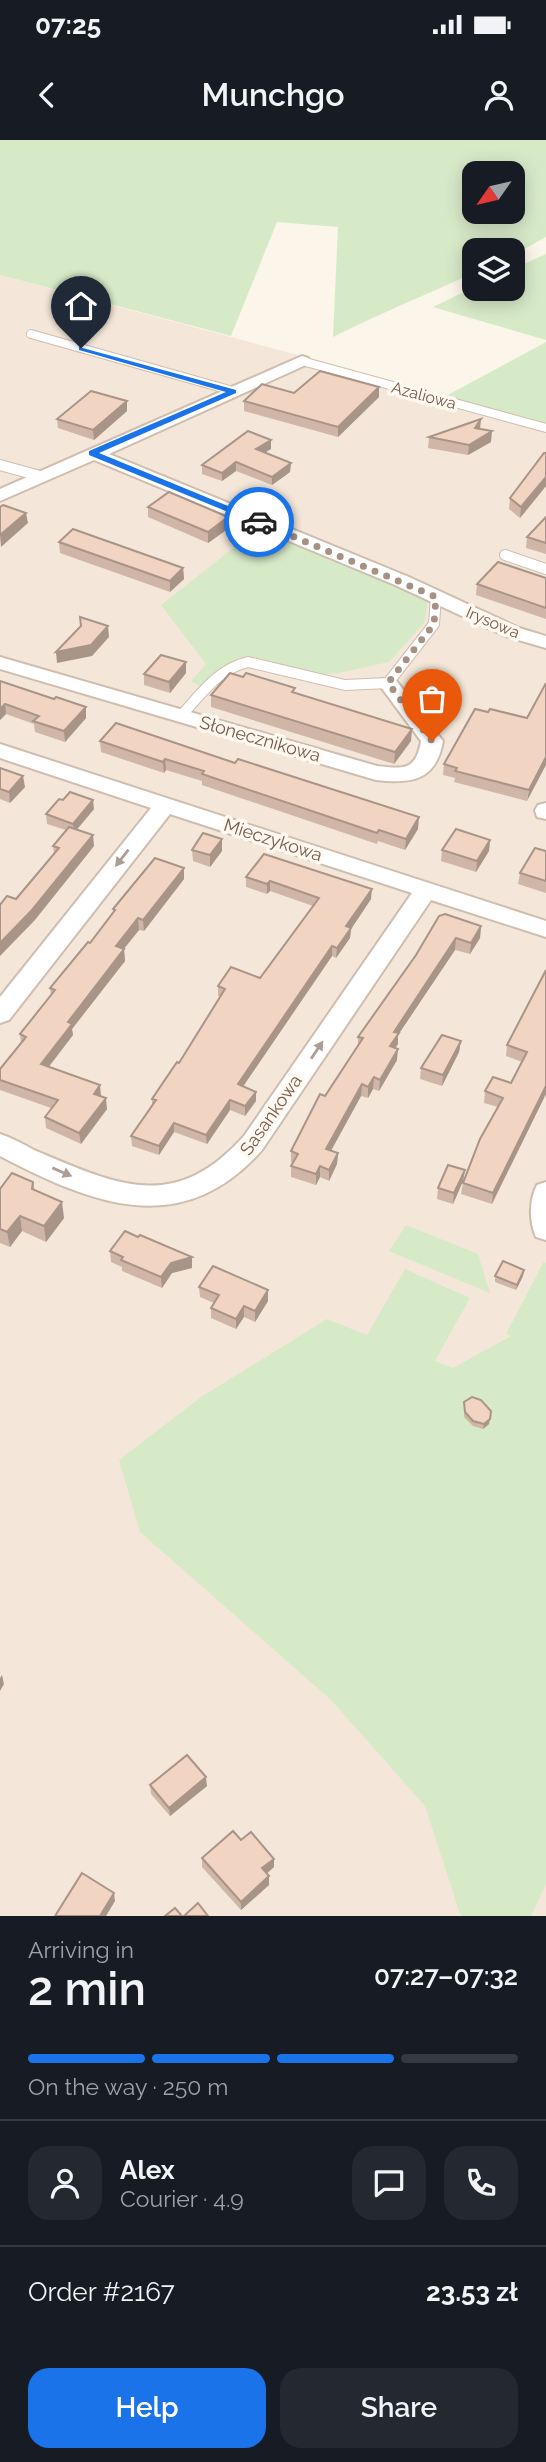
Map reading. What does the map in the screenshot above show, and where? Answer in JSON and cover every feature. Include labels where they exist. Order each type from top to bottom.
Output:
[{"type":"street","points":[[0,496],[302,361]]},
{"type":"street","name":"Irysowa","points":[[92,453],[436,597],[512,632],[546,642]]},
{"type":"street","name":"Słonecznikowa","points":[[0,663],[376,773],[404,776],[423,767],[429,759],[432,741],[388,683]]},
{"type":"street","name":"Mieczykowa","points":[[0,751],[546,929]]},
{"type":"street","points":[[0,1014],[165,805]]},
{"type":"street","name":"Sasankowa","points":[[0,1144],[104,1190],[126,1195],[145,1197],[174,1194],[217,1178],[236,1163],[253,1143],[426,890]]},
{"type":"street","points":[[546,1192],[546,1229]]},
{"type":"lane","points":[[31,334],[233,391]]},
{"type":"lane","name":"Azaliowa","points":[[302,361],[546,428]]},
{"type":"lane","points":[[0,464],[40,476]]},
{"type":"lane","points":[[505,555],[546,569]]},
{"type":"lane","points":[[181,716],[219,675],[236,665],[248,662],[345,685],[388,683],[434,624],[436,597]]},
{"type":"shaded area","points":[[0,275],[546,425],[546,1916],[0,1916]]},
{"type":"green space","points":[[0,140],[546,140],[546,237],[525,248],[525,238],[462,238],[462,278],[333,337],[338,227],[277,222],[231,336],[0,275]]},
{"type":"green space","points":[[546,254],[546,340],[433,307],[462,293],[462,301],[525,301],[525,264]]},
{"type":"green space","points":[[546,342],[546,425],[444,397]]},
{"type":"green space","points":[[260,527],[428,598],[425,622],[389,662],[319,675],[255,657],[240,658],[220,668],[201,687],[191,681],[206,664],[161,605]]},
{"type":"green space","points":[[406,1225],[478,1254],[490,1293],[389,1251]]},
{"type":"green space","points":[[544,1261],[546,1884],[531,1916],[463,1916],[460,1914],[425,1806],[331,1700],[140,1532],[119,1460],[201,1397],[327,1319],[367,1335],[405,1269],[470,1298],[435,1361],[453,1368],[511,1336],[506,1334]]},
{"type":"building","points":[[320,371],[379,387],[338,427],[244,401],[262,384],[294,393]]},
{"type":"building","points":[[91,391],[127,401],[93,430],[57,419]]},
{"type":"building","points":[[481,419],[475,428],[492,431],[469,445],[429,437]]},
{"type":"building","points":[[248,431],[271,440],[256,449],[291,463],[272,477],[236,462],[222,473],[202,465]]},
{"type":"building","points":[[544,453],[546,477],[521,507],[510,498]]},
{"type":"building","points":[[169,492],[228,517],[208,532],[148,507]]},
{"type":"building","points":[[3,505],[26,513],[0,535],[0,507]]},
{"type":"building","points":[[546,517],[546,543],[527,537]]},
{"type":"building","points":[[73,529],[183,568],[170,581],[59,542]]},
{"type":"building","points":[[498,562],[546,578],[546,608],[477,584]]},
{"type":"building","points":[[80,617],[108,626],[91,645],[56,652],[81,626]]},
{"type":"building","points":[[161,655],[186,662],[169,682],[144,674]]},
{"type":"building","points":[[230,673],[243,677],[246,673],[295,688],[292,692],[412,729],[395,752],[211,695]]},
{"type":"building","points":[[0,681],[86,707],[64,731],[33,721],[39,716],[5,704],[0,709]]},
{"type":"building","points":[[546,683],[546,757],[529,790],[455,771],[457,768],[444,764],[475,709],[488,712],[490,709],[527,718]]},
{"type":"building","points":[[116,723],[235,763],[238,759],[419,817],[406,839],[379,830],[377,833],[202,774],[204,771],[165,759],[163,762],[100,741]]},
{"type":"building","points":[[0,768],[23,776],[9,792],[0,789]]},
{"type":"building","points":[[70,792],[93,800],[73,824],[46,814],[59,799],[63,800]]},
{"type":"building","points":[[69,827],[93,835],[32,910],[0,943],[0,905],[7,896],[16,899],[59,848],[53,846]]},
{"type":"building","points":[[456,829],[490,840],[477,861],[442,850]]},
{"type":"building","points":[[203,833],[222,839],[210,855],[192,850]]},
{"type":"building","points":[[535,848],[546,851],[546,881],[520,873]]},
{"type":"building","points":[[264,854],[372,889],[346,926],[351,928],[337,948],[332,946],[238,1084],[256,1092],[245,1106],[230,1100],[206,1135],[174,1123],[159,1146],[131,1136],[156,1100],[152,1099],[177,1062],[179,1063],[225,989],[218,986],[231,967],[260,978],[319,898],[270,881],[267,884],[246,877]]},
{"type":"building","points":[[155,858],[184,868],[143,920],[138,918],[116,946],[124,949],[68,1022],[72,1024],[41,1064],[100,1085],[94,1094],[106,1098],[79,1133],[45,1117],[58,1100],[0,1080],[0,1069],[26,1037],[20,1034],[55,990],[50,988],[88,942],[90,943],[115,910],[113,909]]},
{"type":"building","points":[[445,914],[481,926],[471,943],[456,938],[394,1032],[399,1033],[390,1046],[398,1049],[380,1080],[374,1077],[368,1087],[362,1084],[326,1149],[338,1153],[329,1170],[320,1166],[316,1174],[291,1166],[298,1154],[291,1151],[320,1094],[325,1096],[363,1038],[358,1037],[416,955],[439,916]]},
{"type":"building","points":[[546,970],[546,1086],[493,1193],[463,1183],[480,1139],[503,1098],[485,1091],[493,1077],[511,1083],[527,1052],[507,1045]]},
{"type":"building","points":[[442,1035],[461,1041],[443,1075],[421,1068]]},
{"type":"building","points":[[448,1165],[465,1170],[454,1193],[438,1188]]},
{"type":"building","points":[[12,1173],[33,1182],[32,1189],[62,1202],[44,1226],[20,1216],[7,1232],[0,1229],[0,1189]]},
{"type":"building","points":[[125,1231],[192,1257],[171,1263],[161,1277],[121,1260],[123,1257],[110,1251]]},
{"type":"building","points":[[503,1261],[524,1270],[517,1285],[495,1276]]},
{"type":"building","points":[[213,1266],[268,1290],[255,1311],[244,1306],[236,1319],[211,1308],[219,1295],[199,1287]]},
{"type":"building","points":[[472,1397],[481,1400],[491,1411],[490,1419],[484,1424],[473,1421],[465,1412],[464,1402]]},
{"type":"building","points":[[187,1755],[206,1777],[169,1808],[150,1785]]},
{"type":"building","points":[[233,1831],[241,1840],[251,1832],[274,1859],[262,1868],[269,1876],[241,1902],[202,1858]]},
{"type":"building","points":[[82,1873],[114,1893],[100,1916],[55,1916]]},
{"type":"building","points":[[198,1903],[208,1916],[184,1916]]},
{"type":"building","points":[[175,1908],[182,1916],[165,1916]]},
{"type":"way so far","points":[[259,522],[436,597],[434,624],[388,683],[432,741]]},
{"type":"route","points":[[81,348],[233,391],[92,453],[259,522]]}]
